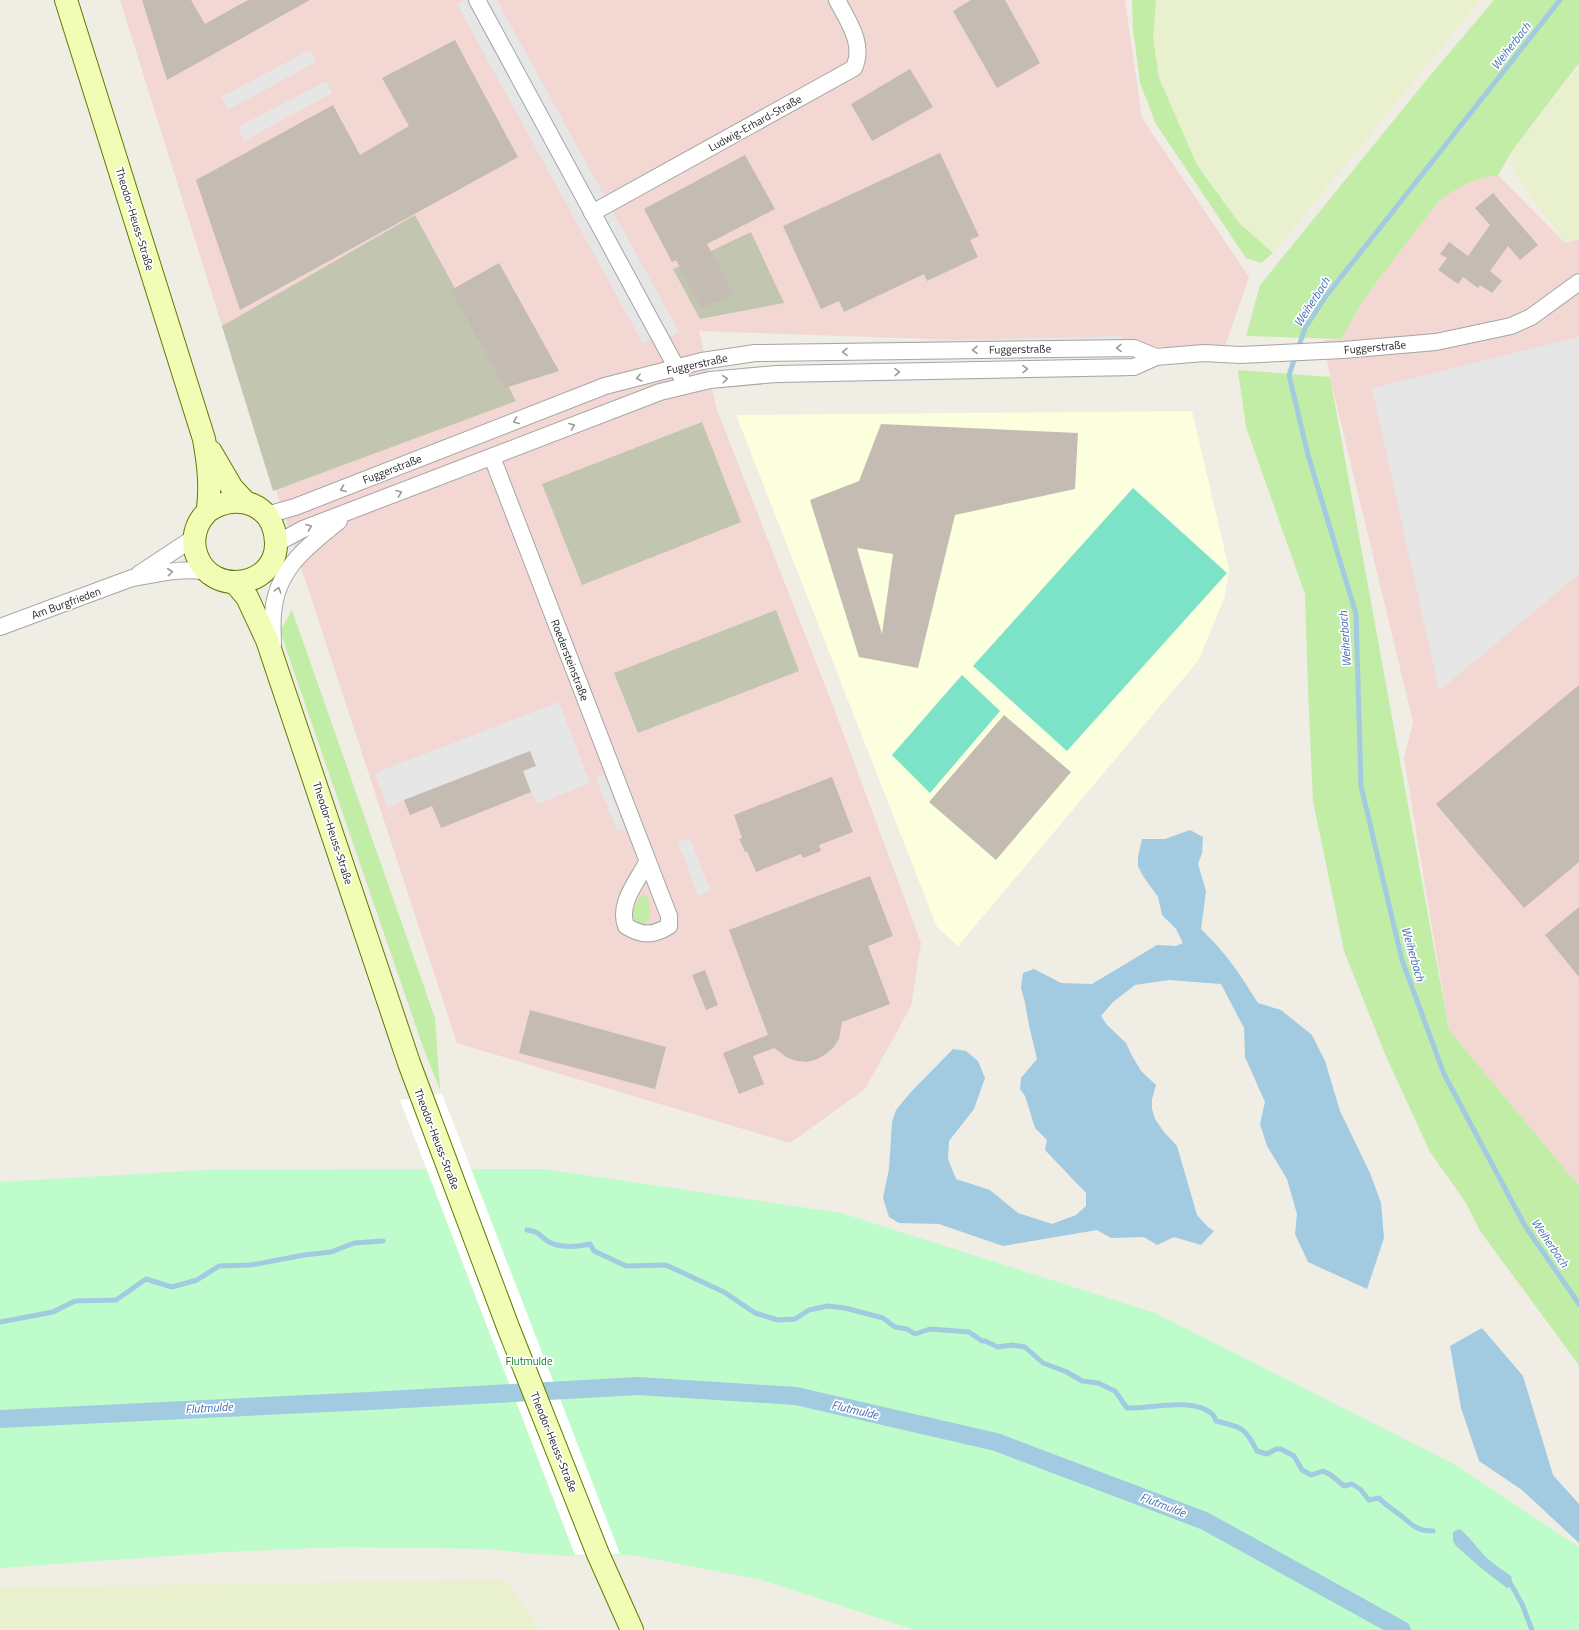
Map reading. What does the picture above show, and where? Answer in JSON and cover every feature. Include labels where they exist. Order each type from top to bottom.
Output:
[{"type":"main road","name":"Theodor-Heuss-Straße","points":[[66,0],[204,439],[209,464],[210,487],[208,511]]},
{"type":"main road","name":"Theodor-Heuss-Straße","points":[[204,439],[224,478],[232,488],[254,506],[274,527],[276,547],[274,556],[269,565],[250,580],[235,583],[247,597],[270,648],[408,1063],[422,1096],[508,1327],[598,1554],[632,1630]]},
{"type":"main road","name":"Theodor-Heuss-Straße","points":[[194,537],[197,527],[208,511],[225,502],[235,501],[254,506]]},
{"type":"main road","points":[[194,537],[197,556],[208,572],[216,578],[226,582],[235,583]]},
{"type":"main road","name":"Theodor-Heuss-Straße","points":[[262,572],[261,599],[270,648]]},
{"type":"street","points":[[477,0],[687,386]]},
{"type":"street","name":"Ludwig-Erhard-Straße","points":[[592,213],[854,68],[859,50],[854,35],[837,0]]},
{"type":"street","name":"Fuggerstraße","points":[[276,547],[281,541],[303,530],[492,456],[660,392],[710,380],[776,374],[1134,367],[1156,357],[1204,354],[1343,350],[1436,342],[1511,326],[1531,317],[1579,282]]},
{"type":"street","name":"Fuggerstraße","points":[[254,506],[270,514],[295,507],[605,386],[702,361],[755,353],[1134,348],[1156,357]]},
{"type":"street","name":"Roedersteinstraße","points":[[492,456],[648,863]]},
{"type":"street","points":[[270,648],[273,613],[278,589],[285,572],[309,545],[350,512]]},
{"type":"street","name":"Am Burgfrieden","points":[[132,578],[194,537]]},
{"type":"street","name":"Am Burgfrieden","points":[[0,627],[132,578],[195,569],[208,572]]},
{"type":"shaded area","points":[[120,0],[1125,0],[1142,118],[1249,277],[1224,349],[699,331],[717,410],[835,711],[921,943],[911,1006],[865,1089],[790,1143],[457,1043],[222,326]]},
{"type":"shaded area","points":[[467,0],[652,339],[643,344],[457,4]]},
{"type":"shaded area","points":[[482,0],[497,0],[679,332],[666,339]]},
{"type":"shaded area","points":[[1156,0],[1480,0],[1273,253],[1239,223],[1197,165],[1159,78],[1153,37]]},
{"type":"shaded area","points":[[310,50],[316,62],[228,110],[221,97]]},
{"type":"shaded area","points":[[1579,67],[1579,239],[1565,243],[1514,172],[1512,151]]},
{"type":"shaded area","points":[[326,81],[332,93],[244,141],[238,127]]},
{"type":"shaded area","points":[[1498,175],[1565,243],[1579,239],[1579,1186],[1449,1030],[1404,758],[1413,722],[1330,377],[1323,340],[1341,339],[1366,296],[1438,202],[1452,190],[1479,178]]},
{"type":"shaded area","points":[[415,215],[516,401],[273,491],[222,326]]},
{"type":"shaded area","points":[[751,232],[784,303],[700,319],[673,269]]},
{"type":"shaded area","points":[[1121,336],[1127,342],[755,348],[761,344]]},
{"type":"shaded area","points":[[1579,337],[1579,574],[1439,691],[1372,388]]},
{"type":"shaded area","points":[[1130,372],[1125,377],[763,384],[755,378]]},
{"type":"shaded area","points":[[1192,411],[1229,569],[1224,599],[1198,661],[958,946],[937,927],[736,415]]},
{"type":"shaded area","points":[[702,422],[741,522],[582,585],[542,484]]},
{"type":"shaded area","points":[[776,610],[799,671],[638,733],[614,673]]},
{"type":"shaded area","points":[[559,702],[590,783],[538,804],[531,792],[523,771],[536,766],[530,751],[404,800],[388,808],[375,773]]},
{"type":"shaded area","points":[[604,775],[625,829],[617,831],[596,778]]},
{"type":"shaded area","points":[[690,838],[711,891],[698,896],[678,842]]},
{"type":"shaded area","points":[[505,1580],[540,1630],[0,1630],[0,1587]]},
{"type":"green space","points":[[1132,0],[1156,0],[1153,37],[1159,78],[1197,165],[1239,223],[1273,253],[1261,263],[1246,258],[1156,124],[1140,83],[1133,29]]},
{"type":"green space","points":[[1494,0],[1579,0],[1579,63],[1512,151],[1498,175],[1466,184],[1438,202],[1366,296],[1341,339],[1246,336],[1260,285],[1428,78]]},
{"type":"green space","points":[[1238,370],[1330,377],[1449,1030],[1579,1186],[1579,1365],[1480,1231],[1466,1203],[1430,1152],[1385,1054],[1344,951],[1313,801],[1305,594],[1246,427]]},
{"type":"green space","points":[[1133,488],[1227,573],[1067,751],[973,666]]},
{"type":"green space","points":[[292,610],[435,1018],[440,1090],[423,1047],[280,631]]},
{"type":"green space","points":[[962,675],[1000,711],[930,793],[892,755]]},
{"type":"green space","points":[[644,895],[648,898],[650,916],[649,919],[643,924],[635,921],[633,914],[638,899]]},
{"type":"green space","name":"Flutmulde","points":[[544,1169],[841,1213],[1155,1313],[1452,1463],[1579,1547],[1579,1630],[915,1630],[762,1580],[633,1555],[569,1556],[491,1549],[342,1547],[226,1552],[0,1568],[0,1182],[205,1170]]},
{"type":"water","points":[[1190,830],[1203,837],[1202,853],[1198,864],[1206,891],[1201,929],[1232,964],[1258,1003],[1281,1010],[1312,1035],[1325,1061],[1340,1111],[1370,1173],[1381,1203],[1384,1238],[1367,1289],[1308,1262],[1295,1234],[1297,1214],[1287,1179],[1267,1146],[1260,1124],[1265,1102],[1245,1057],[1244,1028],[1221,984],[1169,980],[1135,985],[1113,1002],[1101,1016],[1107,1025],[1126,1043],[1141,1071],[1156,1085],[1152,1099],[1152,1109],[1155,1119],[1164,1132],[1177,1146],[1197,1215],[1214,1231],[1201,1245],[1174,1237],[1157,1245],[1144,1237],[1111,1238],[1097,1230],[1003,1246],[939,1224],[899,1223],[889,1217],[883,1198],[889,1169],[892,1122],[896,1110],[910,1093],[953,1049],[966,1051],[978,1061],[985,1078],[974,1109],[949,1141],[948,1159],[956,1179],[990,1190],[1018,1213],[1052,1224],[1076,1215],[1086,1206],[1086,1193],[1045,1150],[1047,1140],[1035,1128],[1025,1096],[1020,1089],[1021,1078],[1037,1059],[1021,988],[1023,973],[1034,969],[1061,983],[1092,984],[1157,945],[1176,946],[1183,943],[1176,929],[1162,915],[1158,897],[1143,876],[1138,866],[1138,857],[1142,839],[1165,839]]},
{"type":"water","points":[[1482,1328],[1523,1376],[1553,1475],[1579,1504],[1579,1543],[1522,1490],[1479,1461],[1461,1408],[1450,1346]]},
{"type":"water","points":[[1459,1529],[1488,1559],[1511,1576],[1513,1586],[1507,1588],[1456,1546],[1453,1541],[1453,1532]]},
{"type":"pier","points":[[442,1094],[620,1554],[575,1555],[400,1100]]},
{"type":"building","points":[[142,0],[191,0],[205,24],[248,0],[310,0],[167,80]]},
{"type":"building","points":[[971,0],[1005,0],[1040,63],[997,88],[953,11]]},
{"type":"building","points":[[455,40],[518,157],[240,310],[196,180],[333,105],[360,155],[409,126],[382,78]]},
{"type":"building","points":[[910,69],[933,107],[872,141],[851,104]]},
{"type":"building","points":[[940,153],[979,236],[970,240],[978,257],[927,281],[924,274],[844,312],[839,301],[821,309],[783,226]]},
{"type":"building","points":[[745,155],[775,209],[707,244],[734,295],[701,308],[676,260],[672,262],[644,209]]},
{"type":"building","points":[[1493,193],[1538,245],[1520,260],[1508,246],[1490,271],[1502,281],[1492,293],[1480,285],[1478,288],[1463,277],[1458,284],[1438,270],[1447,258],[1440,254],[1449,242],[1468,256],[1490,225],[1475,208]]},
{"type":"building","points":[[499,263],[559,371],[505,388],[451,290]]},
{"type":"building","points":[[881,424],[1078,433],[1075,489],[955,515],[918,668],[859,657],[810,500],[859,481]],"holes":[[[857,548],[893,554],[882,634]]]},
{"type":"building","points":[[1579,685],[1579,862],[1524,908],[1436,804]]},
{"type":"building","points":[[1004,715],[1071,772],[996,860],[929,802]]},
{"type":"building","points":[[530,751],[536,766],[523,771],[531,792],[441,828],[432,806],[410,815],[404,800]]},
{"type":"building","points":[[832,777],[853,832],[819,845],[821,851],[803,858],[801,854],[756,872],[747,851],[745,852],[739,839],[742,838],[734,815]]},
{"type":"building","points":[[870,876],[893,936],[868,946],[890,1004],[842,1022],[839,1039],[833,1048],[817,1059],[807,1062],[797,1061],[788,1058],[774,1048],[753,1056],[764,1084],[739,1094],[723,1053],[768,1035],[729,930]]},
{"type":"building","points":[[1579,907],[1579,977],[1545,935]]},
{"type":"building","points":[[705,970],[718,1005],[706,1010],[692,975]]},
{"type":"building","points":[[530,1010],[666,1047],[655,1089],[519,1053]]},
{"type":"waterway","name":"Weiherbach","points":[[1560,0],[1326,296],[1305,328],[1289,375],[1308,455],[1356,614],[1361,786],[1402,960],[1444,1074],[1525,1226],[1579,1304]]},
{"type":"waterway","points":[[527,1230],[538,1233],[553,1244],[564,1246],[580,1246],[590,1244],[594,1251],[626,1266],[666,1265],[724,1292],[755,1313],[778,1320],[795,1319],[809,1310],[828,1306],[845,1308],[883,1318],[895,1327],[907,1329],[915,1334],[930,1329],[969,1332],[982,1341],[998,1347],[1012,1345],[1025,1347],[1043,1363],[1067,1372],[1082,1381],[1098,1383],[1115,1391],[1127,1408],[1170,1405],[1203,1408],[1212,1414],[1216,1421],[1241,1429],[1249,1437],[1257,1451],[1267,1454],[1276,1449],[1281,1449],[1294,1456],[1302,1470],[1311,1475],[1323,1471],[1331,1475],[1344,1486],[1352,1484],[1360,1489],[1369,1500],[1379,1498],[1414,1526],[1424,1530],[1433,1531]]},
{"type":"waterway","points":[[0,1322],[53,1312],[75,1301],[116,1300],[146,1279],[172,1287],[197,1280],[219,1266],[251,1265],[304,1255],[331,1252],[354,1243],[383,1241]]},
{"type":"waterway","name":"Flutmulde","points":[[0,1419],[638,1386],[796,1396],[996,1442],[1205,1521],[1402,1630]]},
{"type":"waterway","points":[[1509,1581],[1522,1604],[1532,1630]]}]
